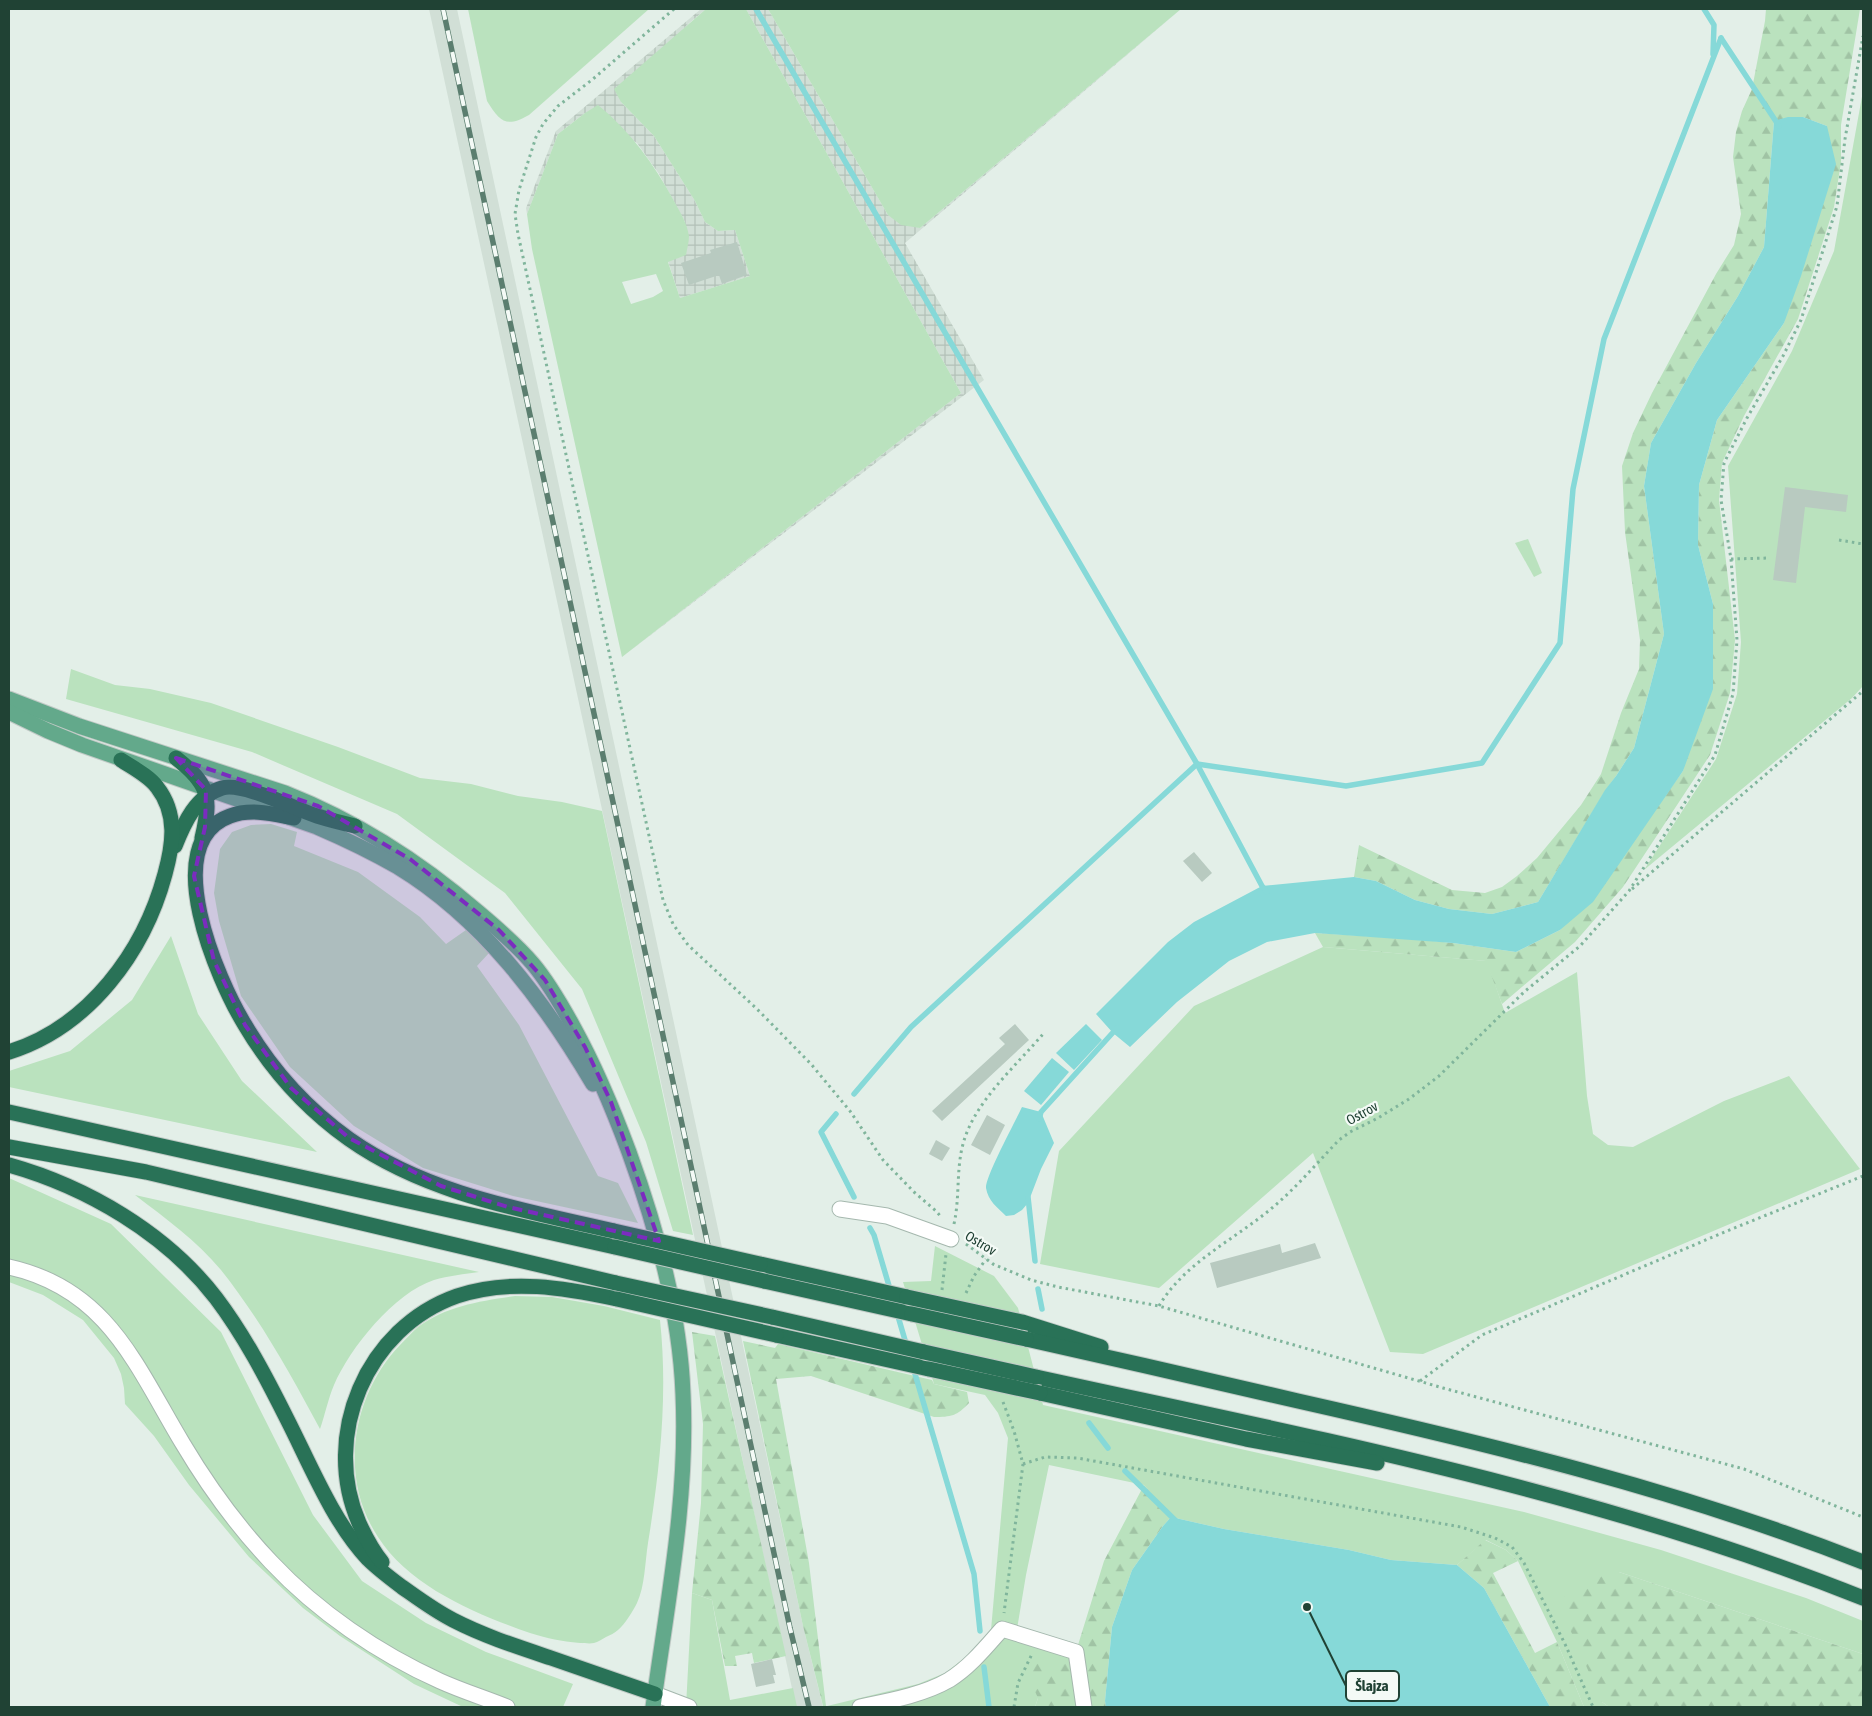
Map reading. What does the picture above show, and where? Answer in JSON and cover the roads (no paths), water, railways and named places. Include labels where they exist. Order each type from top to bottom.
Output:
[{"type":"highway","points":[[176,758],[191,770],[209,792],[205,827],[194,876],[198,904],[214,961],[227,993],[245,1026],[266,1057],[291,1088],[320,1115],[349,1138],[379,1157],[441,1186],[508,1207],[1022,1322],[1201,1378]]},
{"type":"highway","points":[[9,1052],[44,1036],[68,1022],[111,982],[144,932],[156,904],[168,862],[172,817],[157,787],[145,776],[121,760]]},
{"type":"highway","points":[[168,862],[190,815],[199,802],[209,792],[221,788],[233,787],[248,790],[318,816],[355,826]]},
{"type":"highway","points":[[198,854],[206,834],[216,824],[230,816],[245,812],[265,812],[294,818]]},
{"type":"highway","points":[[9,1112],[1415,1427],[1633,1484],[1734,1516],[1863,1562]]},
{"type":"highway","points":[[9,1147],[156,1175],[616,1282],[1276,1430],[1553,1496],[1727,1548],[1863,1598]]},
{"type":"highway","points":[[9,1165],[58,1182],[125,1216],[158,1241],[215,1297],[259,1364],[321,1486],[368,1559],[429,1606],[454,1620],[484,1634],[654,1701]]},
{"type":"highway","points":[[406,1589],[377,1556],[354,1511],[345,1469],[349,1419],[363,1381],[382,1351],[404,1328],[420,1316],[457,1296],[480,1290],[533,1286],[560,1287],[1246,1439],[1553,1496]]},
{"type":"main road","points":[[9,699],[62,720],[285,793],[318,806],[355,826],[410,859],[461,897],[499,930],[533,964],[558,999],[584,1047],[622,1132],[658,1241],[675,1320],[684,1394],[680,1511],[677,1546],[654,1701]]},
{"type":"main road","points":[[9,712],[48,732],[121,760],[209,792],[294,818],[345,839],[400,868],[456,910],[483,936],[537,997],[564,1036],[622,1132]]},
{"type":"street","points":[[840,1209],[887,1216],[951,1239]]},
{"type":"street","points":[[9,1267],[38,1276],[58,1285],[95,1311],[111,1328],[130,1353],[207,1483],[244,1531],[272,1563],[300,1589],[367,1641],[401,1661],[442,1682],[508,1707]]},
{"type":"street","points":[[860,1707],[909,1695],[949,1680],[987,1647],[1002,1629],[1076,1652],[1084,1707]]},
{"type":"street","points":[[654,1701],[690,1707]]},
{"type":"water","points":[[1788,117],[1803,117],[1827,126],[1836,164],[1801,276],[1784,323],[1717,420],[1699,485],[1698,545],[1713,604],[1713,689],[1683,771],[1593,902],[1560,930],[1516,952],[1453,943],[1315,933],[1267,942],[1229,961],[1177,1002],[1130,1047],[1113,1033],[1096,1014],[1168,942],[1194,922],[1262,886],[1354,877],[1376,881],[1415,900],[1449,909],[1492,914],[1538,902],[1605,790],[1634,748],[1664,634],[1644,486],[1651,443],[1696,363],[1738,296],[1764,247],[1774,121]]},
{"type":"water","points":[[1086,1024],[1102,1040],[1074,1070],[1056,1053]]},
{"type":"water","points":[[1052,1058],[1069,1072],[1041,1105],[1024,1091]]},
{"type":"water","points":[[1022,1107],[1041,1112],[1054,1143],[1041,1169],[1028,1203],[1014,1215],[1006,1216],[991,1200],[986,1188],[995,1161]]},
{"type":"water","points":[[1171,1517],[1224,1529],[1349,1550],[1391,1560],[1457,1565],[1484,1588],[1550,1707],[1106,1707],[1112,1627],[1132,1570]]},
{"type":"waterway","points":[[756,9],[1197,764],[1262,886],[1267,892]]},
{"type":"waterway","points":[[1704,9],[1714,25],[1713,54]]},
{"type":"waterway","points":[[1721,38],[1779,126]]},
{"type":"waterway","points":[[854,1094],[911,1027],[1197,764],[1346,786],[1482,763],[1560,643],[1573,489],[1604,339],[1721,38]]},
{"type":"waterway","points":[[1039,1119],[1041,1112],[1117,1028]]},
{"type":"waterway","points":[[836,1114],[821,1132],[854,1197]]},
{"type":"waterway","points":[[1028,1197],[1035,1261]]},
{"type":"waterway","points":[[870,1228],[874,1235],[974,1574],[980,1631]]},
{"type":"waterway","points":[[1038,1289],[1042,1309]]},
{"type":"waterway","points":[[1089,1423],[1108,1448]]},
{"type":"waterway","points":[[1125,1471],[1177,1522]]},
{"type":"waterway","points":[[984,1667],[989,1707]]},
{"type":"railway","points":[[443,9],[790,1628],[809,1707]]},
{"type":"place","name":"Šlajza","points":[[1307,1607]]}]
